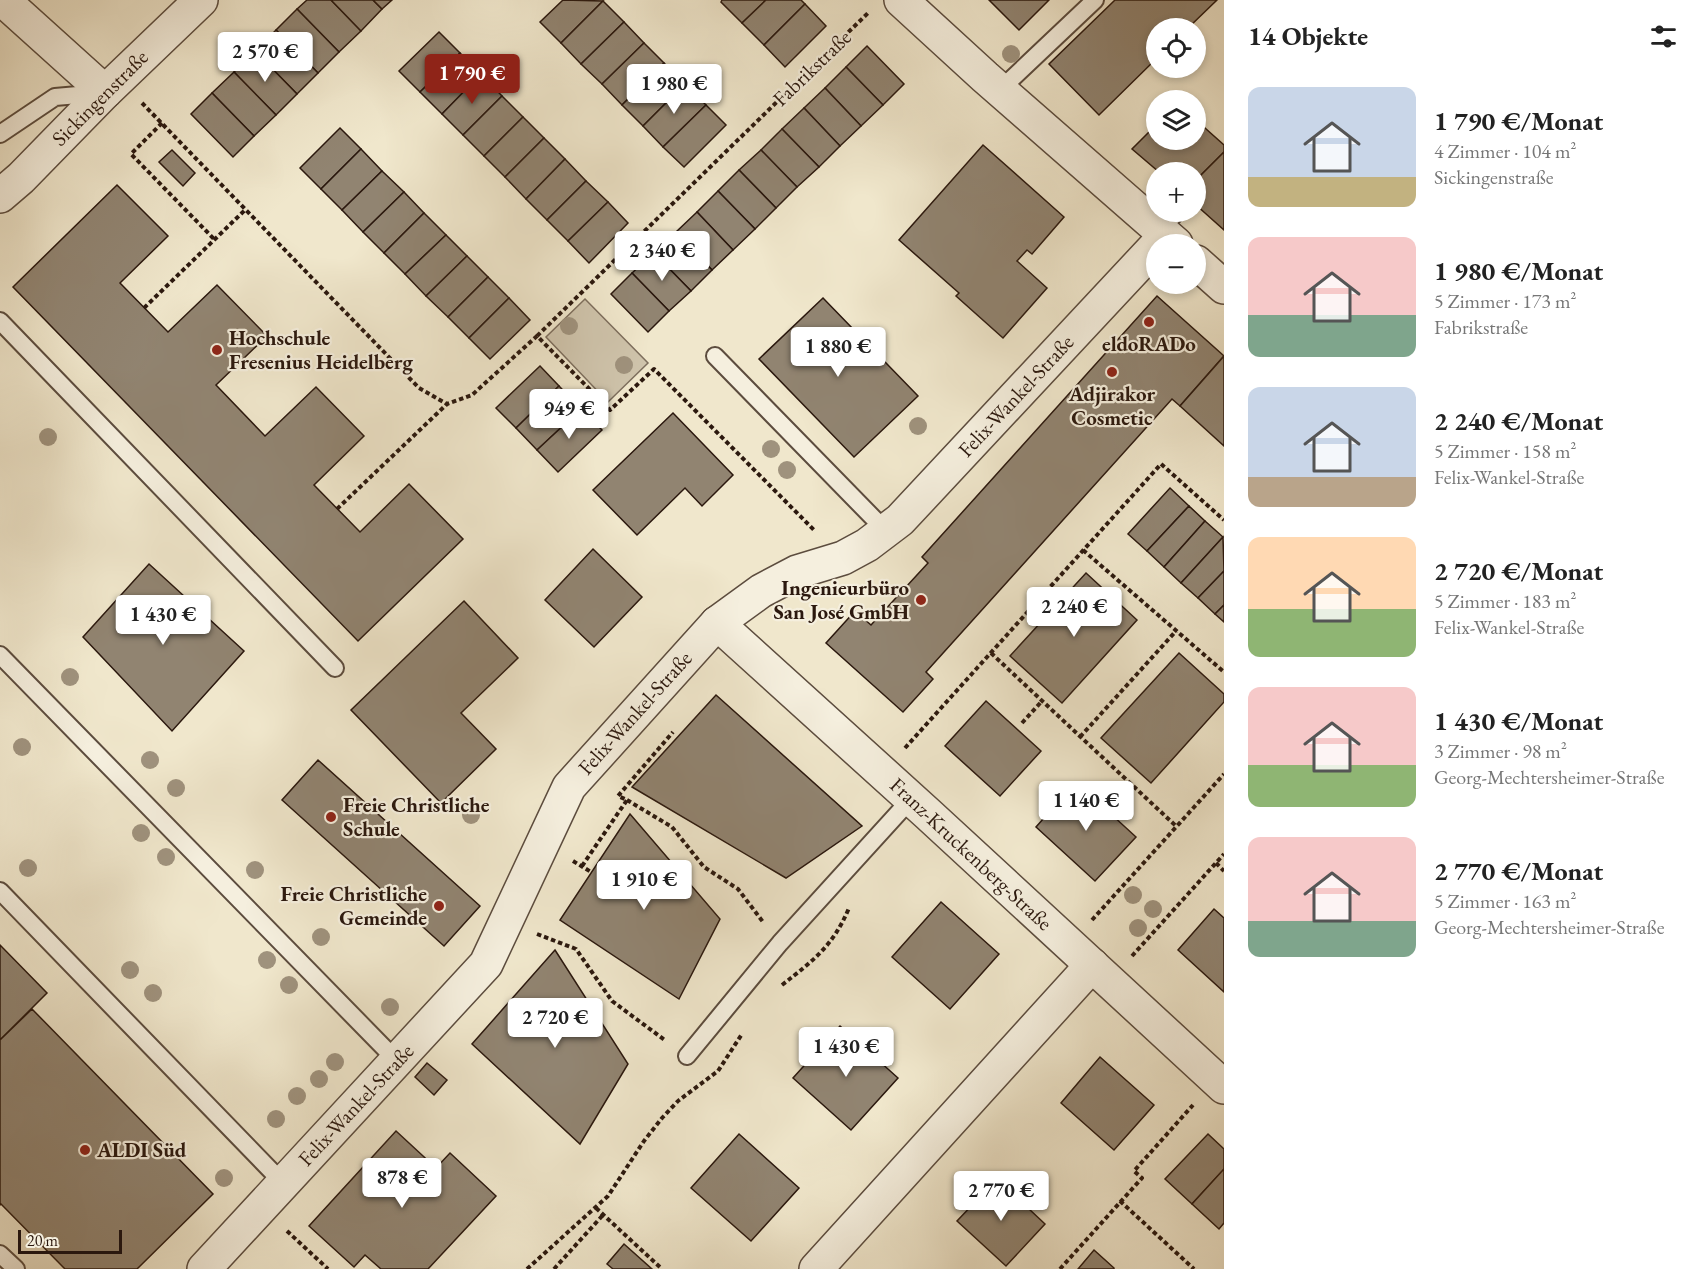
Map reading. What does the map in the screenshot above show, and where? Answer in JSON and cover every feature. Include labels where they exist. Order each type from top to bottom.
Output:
[{"type":"street","points":[[3,0],[111,86]]},
{"type":"street","name":"Sickingenstraße","points":[[0,196],[201,0]]},
{"type":"street","points":[[888,4],[1000,90],[1164,234]]},
{"type":"street","name":"Felix-Wankel-Straße","points":[[204,1269],[486,964],[569,787],[717,622],[761,591],[797,572],[843,558],[867,545],[900,520],[1146,255]]},
{"type":"street","points":[[1206,271],[1224,287]]},
{"type":"street","name":"Franz-Kruckenberg-Straße","points":[[717,622],[1220,1083]]},
{"type":"street","points":[[816,1269],[1090,964]]},
{"type":"lane","points":[[1000,90],[1095,0]]},
{"type":"lane","points":[[0,134],[55,97],[111,86]]},
{"type":"lane","points":[[0,321],[335,668]]},
{"type":"lane","points":[[715,356],[886,531]]},
{"type":"lane","points":[[0,655],[397,1061]]},
{"type":"lane","points":[[687,1056],[780,942],[911,799]]},
{"type":"lane","points":[[0,891],[284,1184]]},
{"type":"lane","points":[[0,1254],[16,1269]]},
{"type":"path","name":"Fabrikstraße","points":[[447,404],[472,395],[888,4]]},
{"type":"path","points":[[111,86],[162,123],[418,388],[447,404],[337,508]]},
{"type":"path","points":[[162,123],[131,154],[214,239]]},
{"type":"path","points":[[144,308],[246,208]]},
{"type":"path","points":[[537,336],[610,410],[654,369],[821,537]]},
{"type":"path","points":[[883,774],[1161,464],[1224,520]]},
{"type":"path","points":[[1083,550],[1224,672]]},
{"type":"path","points":[[1080,737],[1176,631]]},
{"type":"path","points":[[991,653],[1177,827]]},
{"type":"path","points":[[1022,723],[1042,701]]},
{"type":"path","points":[[673,732],[618,796],[672,827],[704,867],[738,889],[780,942]]},
{"type":"path","points":[[1090,964],[1177,827],[1224,774]]},
{"type":"path","points":[[1110,806],[1130,784]]},
{"type":"path","points":[[582,866],[627,800]]},
{"type":"path","points":[[1090,964],[1216,863],[1224,854]]},
{"type":"path","points":[[1216,863],[1224,871]]},
{"type":"path","points":[[506,922],[576,949],[612,1001],[687,1056]]},
{"type":"path","points":[[1060,1269],[1142,1178],[1134,1171],[1220,1083]]},
{"type":"path","points":[[1120,1201],[1194,1269]]},
{"type":"path","points":[[262,1208],[328,1269]]},
{"type":"path","points":[[596,1208],[662,1269]]},
{"type":"path","points":[[554,1269],[603,1215]]},
{"type":"shaded area","points":[[585,299],[648,363],[608,402],[546,337]]},
{"type":"building","points":[[307,0],[331,0],[361,31],[339,52],[297,9]]},
{"type":"building","points":[[331,0],[373,0],[382,9],[361,31]]},
{"type":"building","points":[[373,0],[392,0],[382,9]]},
{"type":"building","points":[[563,0],[603,1],[561,43],[540,22]]},
{"type":"building","points":[[722,0],[766,0],[742,23],[721,2]]},
{"type":"building","points":[[766,0],[801,0],[805,4],[764,45],[742,23]]},
{"type":"building","points":[[989,0],[1049,0],[1019,30]]},
{"type":"building","points":[[1115,0],[1217,0],[1198,18],[1146,18],[1146,69],[1099,115],[1049,64]]},
{"type":"building","points":[[603,1],[624,22],[581,64],[561,43]]},
{"type":"building","points":[[805,4],[826,26],[785,67],[764,45]]},
{"type":"building","points":[[297,9],[339,52],[318,73],[276,30]]},
{"type":"building","points":[[624,22],[644,43],[602,84],[581,64]]},
{"type":"building","points":[[276,30],[318,73],[297,94],[255,51]]},
{"type":"building","points":[[439,32],[460,53],[420,92],[399,71]]},
{"type":"building","points":[[644,43],[664,63],[622,105],[602,84]]},
{"type":"building","points":[[867,46],[904,84],[883,105],[846,67]]},
{"type":"building","points":[[255,51],[297,94],[276,115],[234,72]]},
{"type":"building","points":[[460,53],[481,74],[442,114],[420,92]]},
{"type":"building","points":[[664,63],[685,84],[643,126],[622,105]]},
{"type":"building","points":[[846,67],[883,105],[861,126],[825,88]]},
{"type":"building","points":[[234,72],[276,115],[254,136],[212,93]]},
{"type":"building","points":[[481,74],[502,96],[463,135],[442,114]]},
{"type":"building","points":[[685,84],[706,105],[663,147],[643,126]]},
{"type":"building","points":[[825,88],[861,126],[840,146],[804,108]]},
{"type":"building","points":[[212,93],[254,136],[233,157],[191,114]]},
{"type":"building","points":[[502,96],[523,117],[484,156],[463,135]]},
{"type":"building","points":[[706,105],[726,125],[684,167],[663,147]]},
{"type":"building","points":[[804,108],[840,146],[819,167],[782,129]]},
{"type":"building","points":[[523,117],[544,138],[505,177],[484,156]]},
{"type":"building","points":[[340,128],[361,149],[321,189],[300,168]]},
{"type":"building","points":[[782,129],[819,167],[797,187],[761,150]]},
{"type":"building","points":[[1206,129],[1224,145],[1224,152],[1206,170],[1206,162],[1147,162],[1132,149],[1146,135],[1146,150],[1206,150]]},
{"type":"building","points":[[544,138],[565,159],[526,199],[505,177]]},
{"type":"building","points":[[983,145],[1064,217],[1032,254],[1027,250],[1017,261],[1047,288],[1003,338],[956,296],[959,293],[899,240]]},
{"type":"building","points":[[361,149],[382,171],[342,210],[321,189]]},
{"type":"building","points":[[172,150],[195,173],[183,186],[159,162]]},
{"type":"building","points":[[761,150],[797,187],[776,208],[739,170]]},
{"type":"building","points":[[1224,152],[1224,230],[1206,214],[1206,170]]},
{"type":"building","points":[[565,159],[586,181],[547,220],[526,199]]},
{"type":"building","points":[[739,170],[776,208],[755,229],[718,191]]},
{"type":"building","points":[[382,171],[404,192],[363,232],[342,210]]},
{"type":"building","points":[[586,181],[608,202],[568,241],[547,220]]},
{"type":"building","points":[[117,185],[168,236],[120,283],[168,332],[217,285],[267,336],[216,385],[265,436],[316,387],[364,436],[314,485],[360,532],[409,484],[463,539],[358,641],[13,287]]},
{"type":"building","points":[[718,191],[755,229],[733,250],[697,212]]},
{"type":"building","points":[[404,192],[424,213],[384,253],[363,232]]},
{"type":"building","points":[[608,202],[628,223],[589,263],[568,241]]},
{"type":"building","points":[[697,212],[733,250],[712,270],[676,232]]},
{"type":"building","points":[[424,213],[446,235],[405,274],[384,253]]},
{"type":"building","points":[[676,232],[712,270],[691,291],[654,253]]},
{"type":"building","points":[[446,235],[467,256],[426,296],[405,274]]},
{"type":"building","points":[[654,253],[691,291],[669,311],[632,273]]},
{"type":"building","points":[[467,256],[488,277],[448,317],[426,296]]},
{"type":"building","points":[[632,273],[669,311],[648,332],[611,294]]},
{"type":"building","points":[[488,277],[509,298],[469,338],[448,317]]},
{"type":"building","points":[[1157,296],[1224,356],[1180,406],[1172,399],[926,672],[933,679],[903,712],[826,643],[855,611],[871,625],[928,563],[922,557]]},
{"type":"building","points":[[509,298],[530,320],[490,359],[469,338]]},
{"type":"building","points":[[823,298],[918,396],[854,457],[759,359]]},
{"type":"building","points":[[1224,356],[1224,446],[1180,406]]},
{"type":"building","points":[[540,366],[559,386],[516,428],[496,408]]},
{"type":"building","points":[[559,386],[581,409],[537,450],[516,428]]},
{"type":"building","points":[[581,409],[602,430],[558,472],[537,450]]},
{"type":"building","points":[[673,413],[733,475],[702,506],[685,488],[637,535],[593,490]]},
{"type":"building","points":[[1170,488],[1189,506],[1147,551],[1128,534]]},
{"type":"building","points":[[1189,506],[1205,521],[1164,567],[1147,551]]},
{"type":"building","points":[[1205,521],[1223,537],[1181,583],[1164,567]]},
{"type":"building","points":[[1223,537],[1224,571],[1198,598],[1181,583]]},
{"type":"building","points":[[593,549],[642,597],[594,647],[545,600]]},
{"type":"building","points":[[149,564],[244,651],[172,731],[83,637]]},
{"type":"building","points":[[1224,571],[1224,605],[1215,614],[1198,598]]},
{"type":"building","points":[[1086,573],[1137,620],[1062,703],[1010,656]]},
{"type":"building","points":[[464,601],[518,658],[461,713],[496,749],[441,803],[351,710]]},
{"type":"building","points":[[1224,605],[1224,622],[1215,614]]},
{"type":"building","points":[[1179,653],[1224,694],[1224,702],[1151,783],[1101,738]]},
{"type":"building","points":[[716,695],[862,826],[786,878],[632,787]]},
{"type":"building","points":[[986,701],[1041,751],[1000,796],[945,746]]},
{"type":"building","points":[[318,760],[480,906],[444,946],[282,800]]},
{"type":"building","points":[[1076,782],[1136,837],[1095,881],[1036,827]]},
{"type":"building","points":[[630,814],[720,919],[679,999],[560,920]]},
{"type":"building","points":[[941,902],[999,954],[950,1009],[892,957]]},
{"type":"building","points":[[1214,909],[1224,918],[1224,992],[1178,950]]},
{"type":"building","points":[[0,945],[47,993],[0,1040]]},
{"type":"building","points":[[555,950],[628,1064],[580,1144],[472,1044]]},
{"type":"building","name":"ALDI Süd","points":[[32,1009],[213,1194],[137,1269],[65,1269],[0,1205],[0,1040]]},
{"type":"building","points":[[840,1026],[898,1078],[851,1130],[793,1078]]},
{"type":"building","points":[[1100,1057],[1154,1105],[1114,1150],[1061,1103]]},
{"type":"building","points":[[427,1063],[447,1080],[434,1095],[415,1077]]},
{"type":"building","points":[[396,1131],[436,1168],[450,1153],[496,1196],[428,1269],[381,1269],[365,1255],[354,1267],[309,1226]]},
{"type":"building","points":[[739,1134],[799,1188],[751,1241],[691,1188]]},
{"type":"building","points":[[1208,1134],[1224,1149],[1224,1169],[1192,1204],[1165,1179]]},
{"type":"building","points":[[1224,1169],[1224,1223],[1219,1229],[1192,1204]]},
{"type":"building","points":[[997,1179],[1045,1224],[1006,1266],[957,1221]]},
{"type":"building","points":[[624,1244],[652,1269],[613,1269],[607,1264]]},
{"type":"building","points":[[1094,1250],[1114,1268],[1114,1269],[1078,1269]]},
{"type":"place","name":"eldoRADo","points":[[1149,322]]},
{"type":"place","name":"Hochschule Fresenius Heidelberg","points":[[217,350]]},
{"type":"place","name":"Adjirakor Cosmetic","points":[[1112,372]]},
{"type":"place","name":"Ingenieurbüro San José GmbH","points":[[921,600]]},
{"type":"place","name":"Freie Christliche Schule","points":[[331,817]]},
{"type":"place","name":"Freie Christliche Gemeinde","points":[[439,906]]},
{"type":"place","name":"ALDI Süd","points":[[85,1150]]}]
